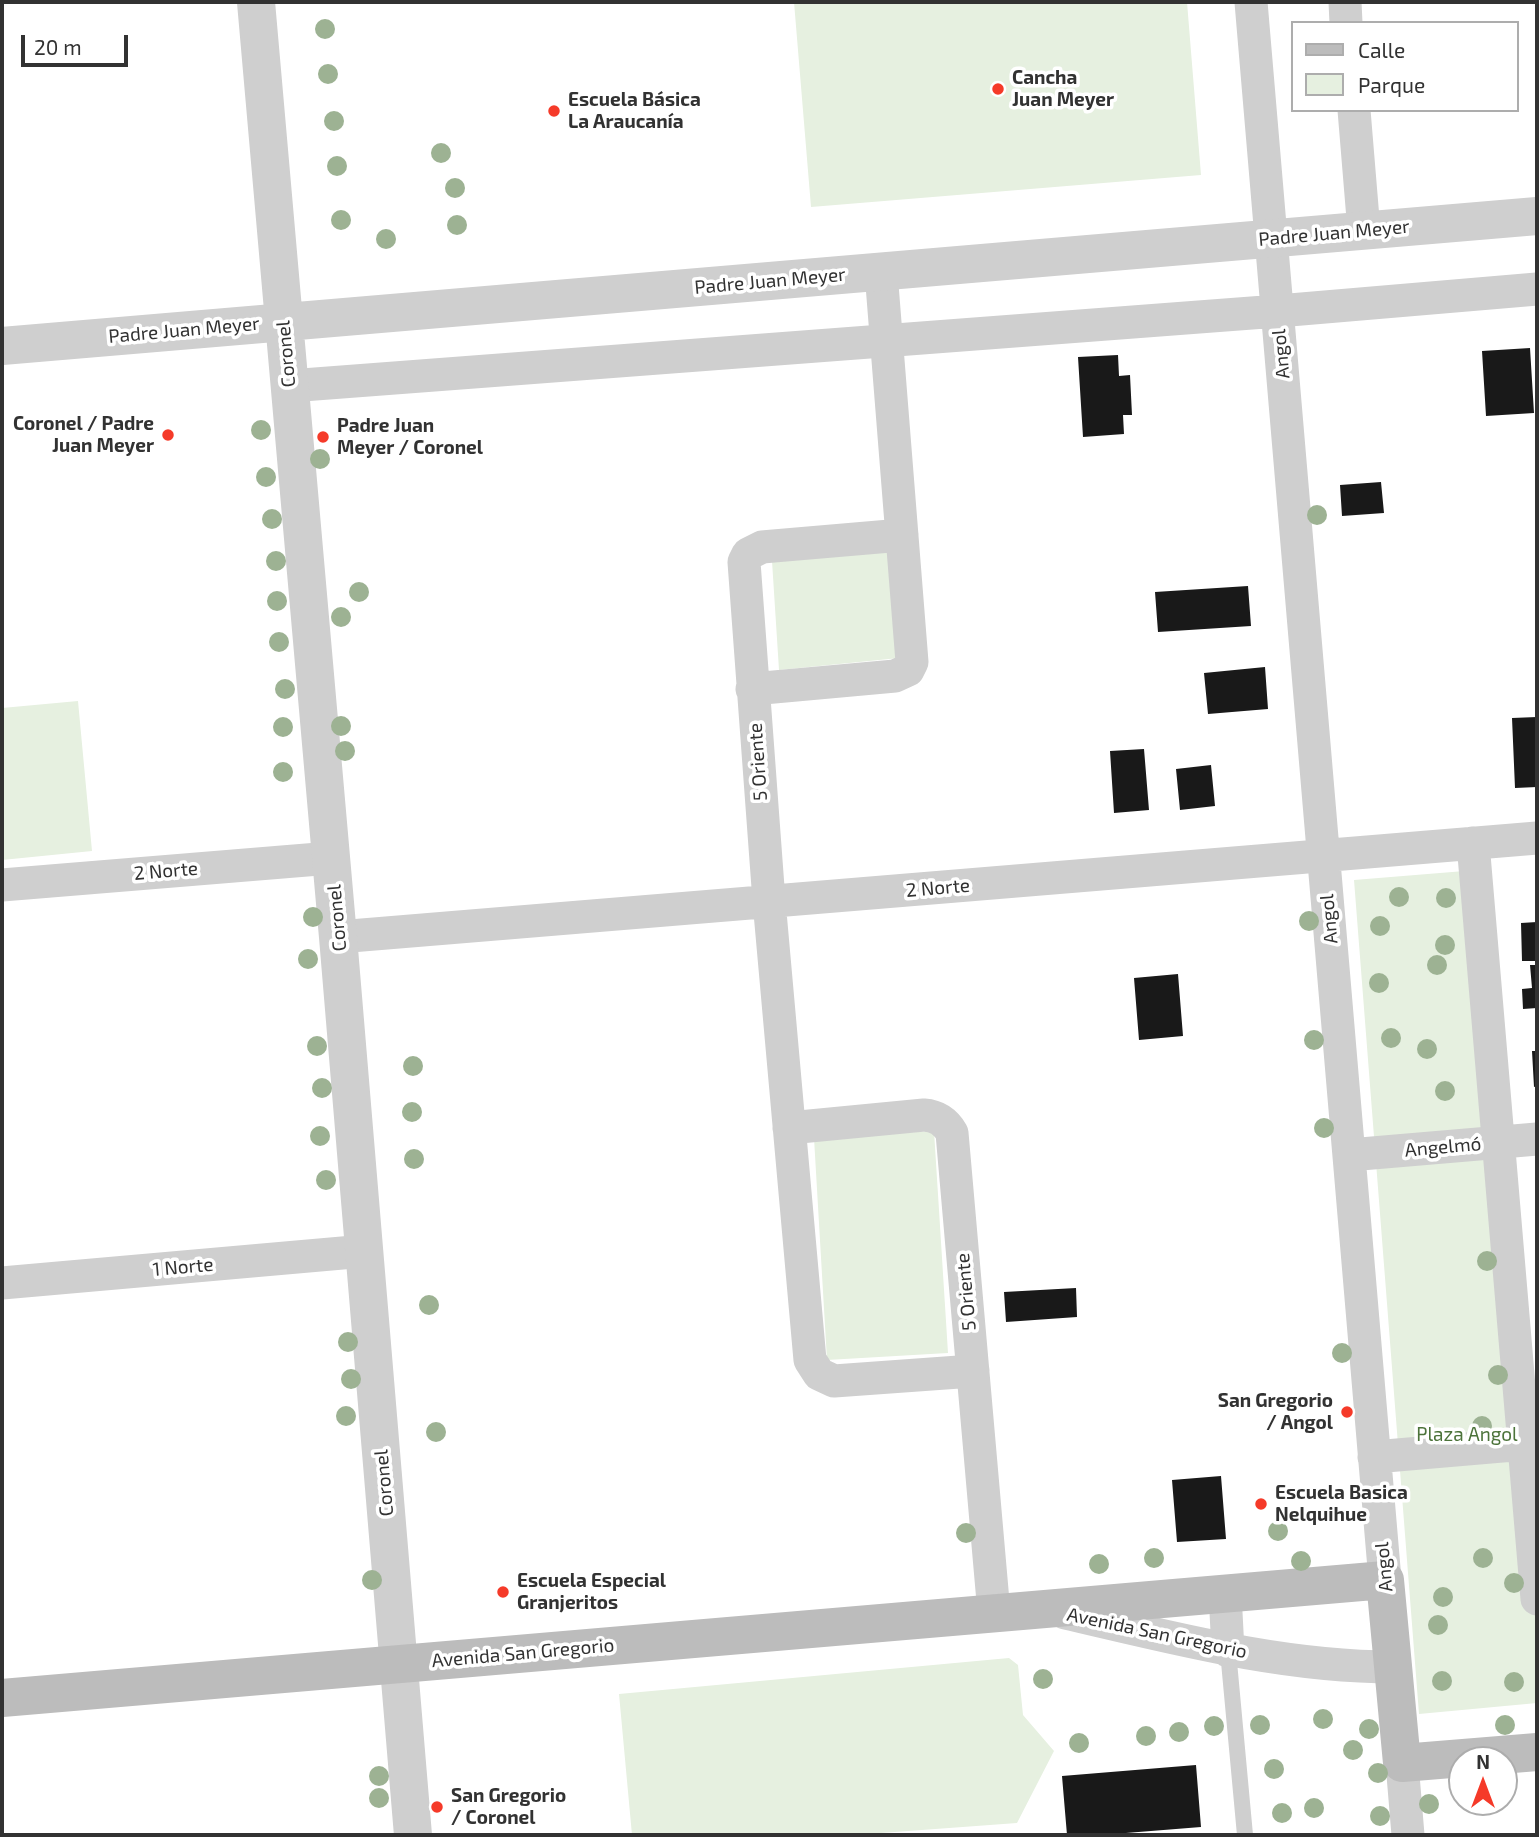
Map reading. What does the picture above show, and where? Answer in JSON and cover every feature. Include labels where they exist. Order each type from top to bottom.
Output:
[{"type":"main road","name":"Avenida San Gregorio","points":[[2,1698],[1385,1580]]},
{"type":"main road","name":"Angol","points":[[1385,1580],[1402,1763]]},
{"type":"main road","points":[[1402,1763],[1537,1752]]},
{"type":"street","name":"Coronel","points":[[256,2],[414,1835]]},
{"type":"street","name":"Angol","points":[[1251,2],[1385,1580]]},
{"type":"street","points":[[1345,2],[1346,21]]},
{"type":"street","points":[[1354,112],[1364,230]]},
{"type":"street","name":"Padre Juan Meyer","points":[[2,346],[1537,216]]},
{"type":"street","points":[[752,689],[895,676],[908,670],[912,662],[881,272]]},
{"type":"street","points":[[289,386],[1537,289]]},
{"type":"street","name":"5 Oriente","points":[[902,535],[762,547],[748,554],[744,562],[769,901],[809,1352],[814,1368],[834,1381],[973,1371]]},
{"type":"street","name":"2 Norte","points":[[338,937],[1537,838]]},
{"type":"street","points":[[1474,843],[1499,1142],[1531,1444],[1537,1599]]},
{"type":"street","name":"2 Norte","points":[[2,885],[331,858]]},
{"type":"street","name":"5 Oriente","points":[[789,1128],[924,1115],[934,1116],[948,1126],[953,1141],[994,1613]]},
{"type":"street","name":"Angelmó","points":[[1349,1155],[1537,1139]]},
{"type":"street","name":"1 Norte","points":[[2,1283],[365,1251]]},
{"type":"street","points":[[1374,1457],[1531,1444]]},
{"type":"street","points":[[1225,1593],[1228,1651]]},
{"type":"street","name":"Avenida San Gregorio","points":[[1045,1608],[1228,1651],[1368,1667],[1394,1667]]},
{"type":"street","name":"Angol","points":[[1402,1763],[1408,1835]]},
{"type":"lane","points":[[1228,1651],[1245,1835]]},
{"type":"green space","name":"Cancha Juan Meyer","points":[[794,2],[1187,2],[1201,175],[811,207]]},
{"type":"green space","points":[[888,550],[899,658],[779,670],[772,561]]},
{"type":"green space","points":[[78,701],[92,851],[2,860],[2,708]]},
{"type":"green space","name":"Plaza Angol","points":[[1489,869],[1537,1441],[1537,1703],[1419,1714],[1354,880]]},
{"type":"green space","points":[[934,1131],[948,1353],[827,1360],[814,1138]]},
{"type":"green space","points":[[1009,1658],[1018,1665],[1023,1715],[1054,1751],[1017,1823],[854,1835],[632,1835],[619,1694]]},
{"type":"building","points":[[1530,348],[1534,413],[1486,416],[1482,351]]},
{"type":"building","points":[[1118,355],[1119,376],[1130,375],[1132,415],[1123,415],[1124,434],[1083,437],[1078,357]]},
{"type":"building","points":[[1381,482],[1384,513],[1342,516],[1340,485]]},
{"type":"building","points":[[1248,586],[1251,626],[1158,632],[1155,592]]},
{"type":"building","points":[[1265,667],[1268,709],[1208,714],[1204,673]]},
{"type":"building","points":[[1537,717],[1537,787],[1515,788],[1512,718]]},
{"type":"building","points":[[1144,749],[1149,810],[1114,813],[1110,751]]},
{"type":"building","points":[[1211,765],[1215,806],[1180,810],[1176,769]]},
{"type":"building","points":[[1537,922],[1537,961],[1522,961],[1521,923]]},
{"type":"building","points":[[1530,965],[1537,965],[1537,1008],[1523,1009],[1522,989],[1532,988]]},
{"type":"building","points":[[1178,974],[1183,1036],[1139,1040],[1134,978]]},
{"type":"building","points":[[1532,1051],[1537,1051],[1537,1086],[1534,1087]]},
{"type":"building","points":[[1076,1288],[1077,1317],[1006,1322],[1004,1292]]},
{"type":"building","points":[[1221,1476],[1226,1539],[1177,1542],[1172,1480]]},
{"type":"building","points":[[1196,1765],[1201,1827],[1067,1835],[1062,1776]]},
{"type":"place","name":"Cancha Juan Meyer","points":[[998,89]]},
{"type":"place","name":"Escuela Básica La Araucanía","points":[[554,111]]},
{"type":"place","name":"Coronel / Padre Juan Meyer","points":[[168,435]]},
{"type":"place","name":"Padre Juan Meyer / Coronel","points":[[323,437]]},
{"type":"place","name":"San Gregorio / Angol","points":[[1347,1412]]},
{"type":"place","name":"Escuela Basica Nelquihue","points":[[1261,1504]]},
{"type":"place","name":"Escuela Especial Granjeritos","points":[[503,1592]]},
{"type":"place","name":"San Gregorio / Coronel","points":[[437,1807]]}]
